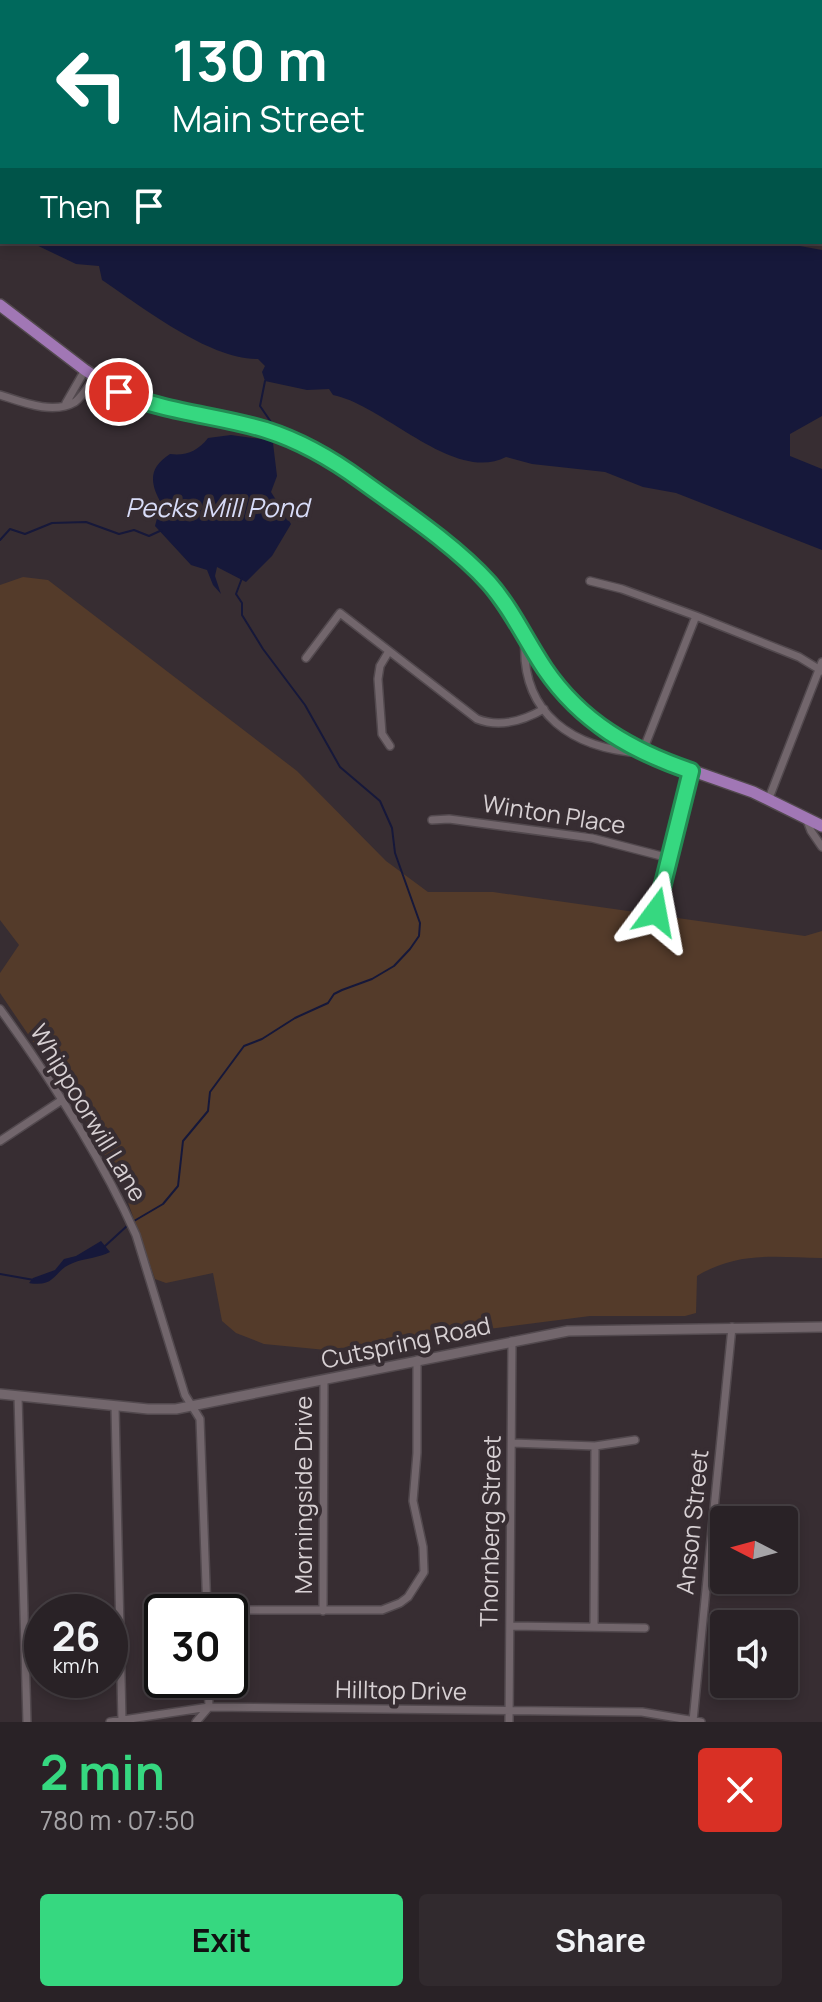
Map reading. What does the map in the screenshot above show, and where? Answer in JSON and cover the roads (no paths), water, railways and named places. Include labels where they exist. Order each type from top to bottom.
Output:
[{"type":"main road","points":[[0,305],[90,374],[119,392],[151,405],[271,432],[301,443],[343,467],[453,551],[495,591],[554,682],[582,712],[620,741],[642,753],[769,798],[822,826]]},
{"type":"street","points":[[66,403],[90,374]]},
{"type":"street","points":[[0,395],[52,407],[76,401],[90,374]]},
{"type":"street","points":[[590,581],[622,589],[696,616],[821,668],[769,798]]},
{"type":"street","points":[[306,658],[340,613],[477,719],[487,723],[511,722],[544,709]]},
{"type":"street","points":[[525,636],[527,669],[544,709],[560,727],[589,744],[615,752],[642,753],[696,616]]},
{"type":"street","points":[[389,651],[380,666],[378,679],[382,734],[390,746]]},
{"type":"street","points":[[656,912],[691,771]]},
{"type":"street","points":[[806,817],[822,847]]},
{"type":"street","name":"Winton Place","points":[[432,820],[449,819],[592,838],[669,858]]},
{"type":"street","name":"Whippoorwill Lane","points":[[0,1009],[62,1100],[136,1235],[185,1395],[200,1419],[206,1594]]},
{"type":"street","points":[[0,1141],[62,1100]]},
{"type":"street","name":"Anson Street","points":[[693,1721],[732,1327]]},
{"type":"street","name":"Cutspring Road","points":[[0,1394],[163,1410],[193,1407],[568,1331],[822,1327]]},
{"type":"street","name":"Thornberg Street","points":[[509,1722],[512,1341]]},
{"type":"street","points":[[248,1611],[374,1611],[391,1608],[408,1597],[424,1572],[423,1547],[413,1501],[417,1453],[417,1360]]},
{"type":"street","name":"Morningside Drive","points":[[323,1611],[324,1380]]},
{"type":"street","points":[[18,1396],[27,1722]]},
{"type":"street","points":[[115,1406],[122,1721]]},
{"type":"street","points":[[512,1443],[595,1446],[635,1440]]},
{"type":"street","points":[[594,1627],[595,1446]]},
{"type":"street","points":[[510,1626],[645,1628]]},
{"type":"street","points":[[196,1722],[209,1707],[209,1698]]},
{"type":"street","name":"Hilltop Drive","points":[[110,1722],[209,1707],[642,1712],[701,1722]]},
{"type":"street","points":[[444,1711],[446,1722]]},
{"type":"street","name":"Hilltop Drive","points":[[685,1722],[693,1721]]},
{"type":"water","points":[[34,244],[789,244],[822,250],[822,416],[790,434],[790,456],[822,469],[822,550],[676,493],[643,487],[605,472],[532,464],[506,457],[486,462],[464,460],[442,452],[353,402],[333,395],[329,389],[307,390],[265,381],[262,372],[265,366],[258,359],[239,357],[198,342],[102,280],[99,266],[76,264]]},
{"type":"water","name":"Pecks Mill Pond","points":[[231,435],[273,443],[277,476],[271,492],[291,524],[272,556],[246,582],[217,567],[215,576],[221,594],[207,570],[191,565],[155,526],[161,503],[153,476],[158,465],[170,454],[196,449],[208,438]]},
{"type":"water","points":[[101,1241],[110,1252],[67,1266],[45,1283],[29,1283],[33,1278],[55,1270],[64,1259],[76,1256]]},
{"type":"waterway","points":[[265,381],[260,406],[273,425],[272,429]]},
{"type":"waterway","points":[[0,540],[10,529],[25,534],[52,523],[86,522],[119,534],[134,530],[149,536],[162,530]]},
{"type":"waterway","points":[[134,1221],[163,1204],[178,1186],[183,1141],[208,1111],[210,1092],[244,1046],[328,1003],[334,994],[372,979],[394,966],[419,936],[420,923],[395,853],[392,828],[380,801],[340,767],[305,705],[263,649],[242,615],[242,603],[236,594],[242,578]]},
{"type":"waterway","points":[[104,1247],[128,1225]]},
{"type":"waterway","points":[[0,1274],[34,1280]]}]
